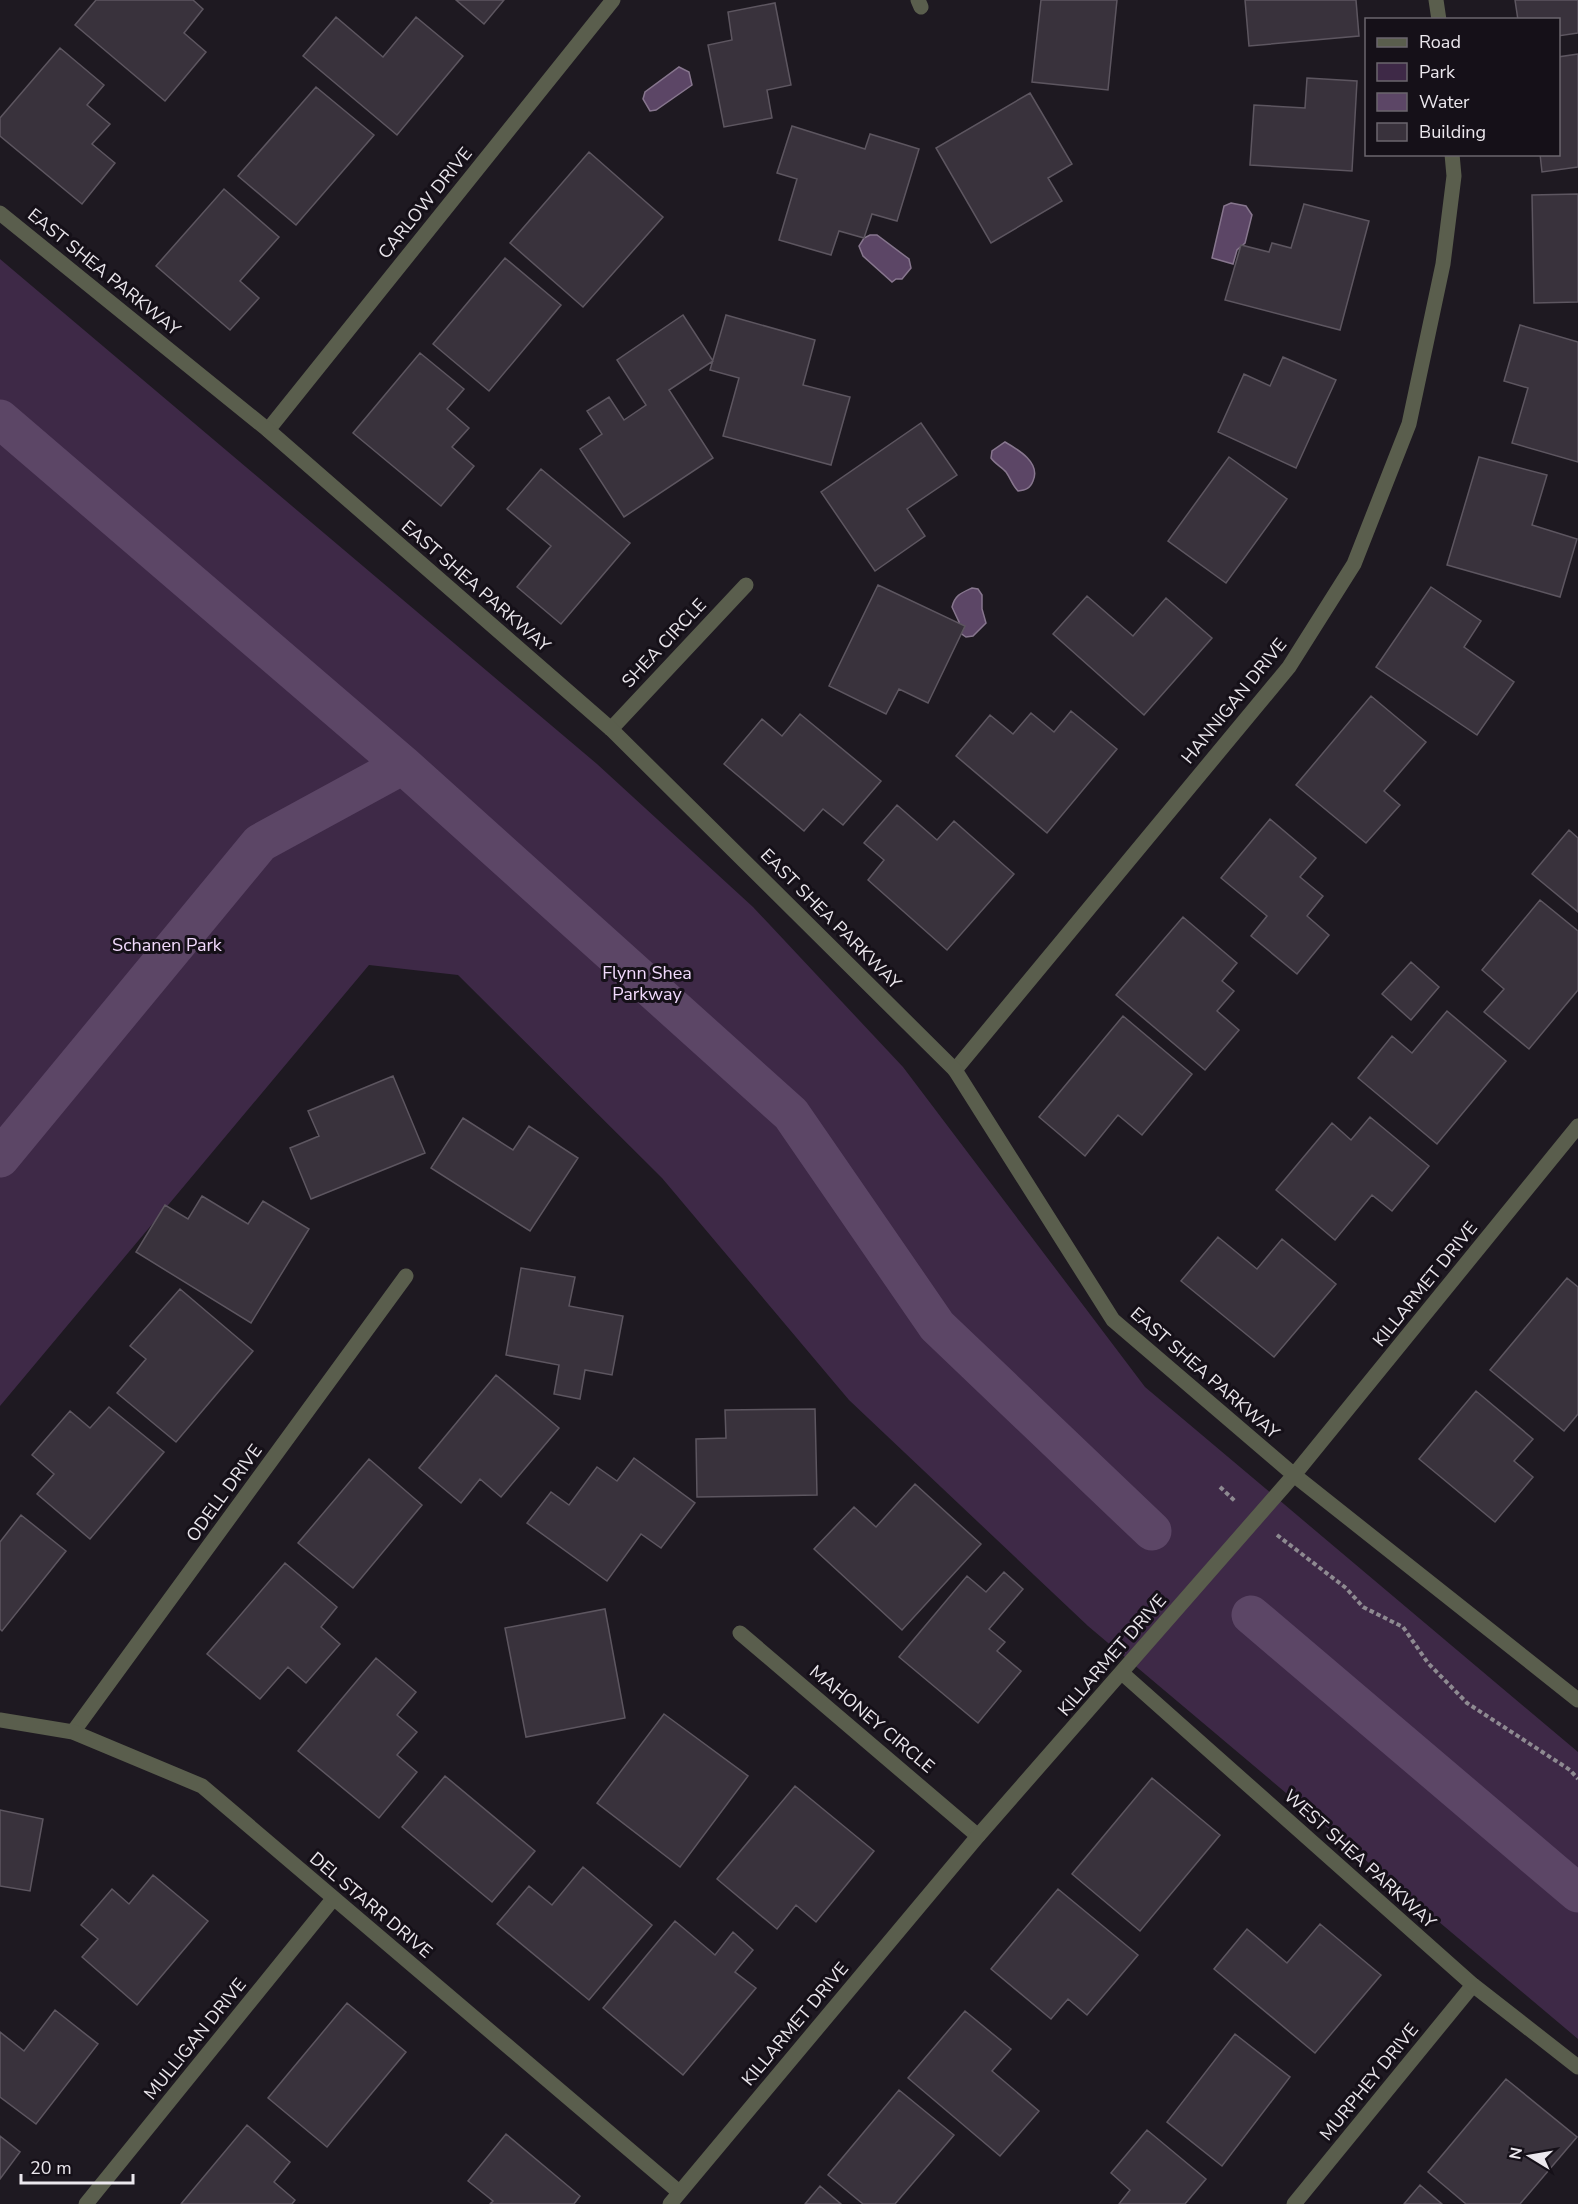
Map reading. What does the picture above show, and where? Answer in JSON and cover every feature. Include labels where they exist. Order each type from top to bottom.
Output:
[{"type":"street","name":"CARLOW DRIVE","points":[[268,430],[613,0]]},
{"type":"street","points":[[1436,0],[1439,18]]},
{"type":"street","name":"HANNIGAN DRIVE","points":[[955,1070],[1289,667],[1354,564],[1409,424],[1443,264],[1454,176],[1452,156]]},
{"type":"street","name":"EAST SHEA PARKWAY","points":[[0,213],[268,430],[611,729],[955,1070],[1113,1320],[1294,1475],[1578,1700]]},
{"type":"street","name":"SHEA CIRCLE","points":[[611,729],[746,585]]},
{"type":"street","name":"KILLARMET DRIVE","points":[[674,2198],[978,1836],[1294,1475],[1578,1126]]},
{"type":"street","name":"ODELL DRIVE","points":[[73,1732],[406,1276]]},
{"type":"street","name":"MAHONEY CIRCLE","points":[[740,1633],[978,1836]]},
{"type":"street","name":"WEST SHEA PARKWAY","points":[[1122,1673],[1473,1985],[1578,2067]]},
{"type":"street","name":"DEL STARR DRIVE","points":[[0,1720],[73,1732],[202,1786],[674,2198]]},
{"type":"street","name":"MULLIGAN DRIVE","points":[[86,2204],[333,1899]]},
{"type":"street","name":"MURPHEY DRIVE","points":[[1294,2204],[1473,1985]]},
{"type":"path","points":[[1220,1487],[1346,1588],[1363,1607],[1403,1627],[1428,1663],[1467,1703],[1570,1770],[1578,1779]]},
{"type":"green space","name":"Flynn Shea Parkway","points":[[0,259],[597,764],[753,907],[903,1067],[1145,1387],[1578,1752],[1578,2039],[1088,1626],[849,1400],[662,1178],[458,975],[369,965],[0,1406]]},
{"type":"water","points":[[679,67],[689,72],[692,85],[656,110],[650,111],[643,99],[645,92]]},
{"type":"water","points":[[1231,203],[1246,206],[1252,215],[1245,243],[1237,250],[1233,264],[1212,258],[1224,206]]},
{"type":"water","points":[[877,235],[909,259],[911,268],[902,279],[892,282],[863,256],[859,246],[864,238]]},
{"type":"water","points":[[1005,442],[1027,458],[1034,468],[1033,481],[1025,490],[1018,491],[1006,472],[991,458],[992,451]]},
{"type":"water","points":[[972,588],[978,589],[982,595],[982,609],[986,623],[973,636],[966,637],[959,632],[959,622],[952,607],[959,595]]},
{"type":"building","points":[[96,0],[193,0],[203,9],[184,33],[206,52],[165,101],[75,25]]},
{"type":"building","points":[[456,0],[504,0],[484,24]]},
{"type":"building","points":[[1041,0],[1117,0],[1108,90],[1032,82]]},
{"type":"building","points":[[1245,0],[1356,0],[1359,36],[1249,46]]},
{"type":"building","points":[[1515,0],[1578,0],[1578,33],[1560,36],[1560,18],[1518,18]]},
{"type":"building","points":[[775,3],[791,85],[767,90],[772,118],[724,127],[708,45],[732,40],[728,12]]},
{"type":"building","points":[[336,17],[383,57],[416,17],[463,56],[397,135],[303,56]]},
{"type":"building","points":[[60,48],[104,85],[87,105],[110,124],[92,144],[115,163],[82,204],[0,136],[0,118]]},
{"type":"building","points":[[1578,54],[1578,167],[1542,172],[1540,156],[1560,156],[1560,57]]},
{"type":"building","points":[[1307,78],[1357,81],[1352,171],[1250,165],[1254,105],[1305,108]]},
{"type":"building","points":[[316,87],[374,135],[296,225],[238,176]]},
{"type":"building","points":[[1030,93],[1072,164],[1048,178],[1062,201],[991,243],[936,148]]},
{"type":"building","points":[[792,126],[865,149],[870,134],[919,149],[897,221],[872,214],[864,238],[839,231],[831,255],[779,240],[797,179],[777,173]]},
{"type":"building","points":[[589,152],[663,217],[583,307],[510,243]]},
{"type":"building","points":[[224,189],[279,237],[240,281],[259,298],[230,330],[156,266]]},
{"type":"building","points":[[1578,194],[1578,302],[1534,303],[1532,195]]},
{"type":"building","points":[[1304,204],[1369,221],[1340,330],[1225,300],[1241,245],[1269,252],[1272,243],[1291,248]]},
{"type":"building","points":[[505,258],[561,305],[489,391],[433,344]]},
{"type":"building","points":[[683,315],[713,361],[669,390],[713,458],[624,517],[580,449],[602,434],[587,411],[609,397],[624,420],[646,405],[617,360]]},
{"type":"building","points":[[726,315],[815,340],[803,385],[850,397],[831,465],[723,436],[739,378],[710,370]]},
{"type":"building","points":[[1520,325],[1578,342],[1578,462],[1512,443],[1528,388],[1504,381]]},
{"type":"building","points":[[420,353],[464,389],[447,409],[469,428],[452,447],[474,466],[441,506],[353,433]]},
{"type":"building","points":[[1283,357],[1336,380],[1296,468],[1218,432],[1244,374],[1270,386]]},
{"type":"building","points":[[921,423],[957,475],[907,509],[925,536],[875,571],[821,492]]},
{"type":"building","points":[[1229,457],[1287,499],[1226,583],[1168,541]]},
{"type":"building","points":[[1479,457],[1547,475],[1532,525],[1577,539],[1560,597],[1447,565]]},
{"type":"building","points":[[541,469],[630,543],[561,624],[517,587],[551,546],[507,509]]},
{"type":"building","points":[[878,585],[965,626],[928,703],[899,689],[886,714],[829,686]]},
{"type":"building","points":[[1431,587],[1481,621],[1464,647],[1514,682],[1477,735],[1376,667]]},
{"type":"building","points":[[1087,596],[1133,636],[1166,598],[1212,638],[1144,715],[1053,634]]},
{"type":"building","points":[[1371,696],[1426,742],[1384,791],[1400,805],[1366,843],[1296,785]]},
{"type":"building","points":[[1071,711],[1117,749],[1047,833],[956,756],[990,715],[1013,734],[1031,713],[1054,732]]},
{"type":"building","points":[[800,714],[881,781],[843,825],[823,809],[804,831],[724,764],[762,719],[782,736]]},
{"type":"building","points":[[897,805],[937,840],[954,821],[1014,874],[947,950],[868,880],[884,860],[864,843]]},
{"type":"building","points":[[1270,819],[1316,858],[1300,877],[1323,896],[1307,916],[1329,935],[1297,974],[1251,936],[1267,916],[1221,878]]},
{"type":"building","points":[[1569,830],[1578,838],[1578,912],[1532,874]]},
{"type":"building","points":[[1540,900],[1578,931],[1578,990],[1529,1049],[1484,1012],[1504,989],[1482,970]]},
{"type":"building","points":[[1183,917],[1237,963],[1222,981],[1234,991],[1217,1011],[1239,1030],[1205,1070],[1116,995]]},
{"type":"building","points":[[1411,962],[1439,987],[1411,1020],[1382,994]]},
{"type":"building","points":[[1447,1011],[1506,1061],[1437,1144],[1358,1078],[1392,1036],[1412,1053]]},
{"type":"building","points":[[1123,1016],[1192,1074],[1142,1135],[1118,1115],[1085,1156],[1039,1117]]},
{"type":"building","points":[[393,1076],[425,1153],[311,1199],[290,1148],[319,1136],[308,1111]]},
{"type":"building","points":[[1370,1117],[1429,1166],[1392,1211],[1372,1195],[1335,1240],[1276,1190],[1332,1123],[1351,1140]]},
{"type":"building","points":[[463,1118],[513,1150],[529,1126],[578,1158],[530,1231],[431,1168]]},
{"type":"building","points":[[202,1196],[248,1224],[263,1201],[309,1229],[251,1323],[136,1252],[165,1205],[188,1219]]},
{"type":"building","points":[[1218,1237],[1257,1269],[1282,1239],[1336,1284],[1274,1357],[1181,1281]]},
{"type":"building","points":[[521,1268],[575,1277],[569,1306],[623,1316],[612,1375],[585,1370],[580,1399],[554,1394],[559,1365],[506,1355]]},
{"type":"building","points":[[1567,1278],[1578,1287],[1578,1414],[1564,1431],[1490,1370]]},
{"type":"building","points":[[180,1289],[253,1351],[176,1442],[117,1393],[146,1359],[130,1346]]},
{"type":"building","points":[[496,1375],[559,1428],[501,1497],[480,1479],[461,1503],[419,1468]]},
{"type":"building","points":[[1476,1391],[1533,1439],[1514,1461],[1533,1477],[1495,1522],[1419,1459]]},
{"type":"building","points":[[109,1407],[164,1452],[90,1539],[37,1494],[54,1474],[32,1455],[70,1411],[90,1428]]},
{"type":"building","points":[[815,1409],[817,1495],[697,1497],[696,1439],[726,1438],[725,1410]]},
{"type":"building","points":[[634,1458],[695,1503],[661,1548],[641,1534],[607,1581],[527,1523],[551,1492],[569,1505],[597,1467],[617,1481]]},
{"type":"building","points":[[369,1459],[422,1505],[353,1588],[298,1543]]},
{"type":"building","points":[[915,1484],[981,1544],[902,1630],[814,1549],[854,1507],[876,1527]]},
{"type":"building","points":[[21,1515],[66,1551],[2,1631],[0,1629],[0,1542]]},
{"type":"building","points":[[285,1563],[337,1607],[321,1627],[340,1644],[306,1683],[288,1667],[260,1699],[207,1654]]},
{"type":"building","points":[[1004,1572],[1023,1589],[989,1629],[1005,1642],[997,1651],[1021,1671],[978,1723],[899,1657],[967,1576],[986,1592]]},
{"type":"building","points":[[605,1609],[625,1718],[526,1737],[505,1628]]},
{"type":"building","points":[[376,1658],[416,1692],[397,1715],[417,1732],[397,1755],[417,1772],[379,1818],[298,1751]]},
{"type":"building","points":[[664,1714],[748,1776],[680,1867],[597,1803]]},
{"type":"building","points":[[445,1776],[535,1851],[492,1902],[402,1827]]},
{"type":"building","points":[[1152,1778],[1220,1835],[1140,1931],[1072,1874]]},
{"type":"building","points":[[795,1786],[874,1851],[816,1922],[796,1905],[777,1929],[717,1879]]},
{"type":"building","points":[[0,1810],[43,1819],[30,1891],[0,1886]]},
{"type":"building","points":[[583,1867],[652,1925],[589,2000],[497,1924],[529,1886],[552,1905]]},
{"type":"building","points":[[153,1875],[208,1921],[137,2005],[82,1957],[98,1939],[81,1925],[112,1889],[129,1904]]},
{"type":"building","points":[[1058,1889],[1138,1955],[1087,2015],[1068,1999],[1051,2019],[991,1969]]},
{"type":"building","points":[[675,1921],[715,1955],[733,1932],[753,1950],[735,1972],[756,1988],[683,2075],[603,2008]]},
{"type":"building","points":[[1320,1924],[1381,1975],[1315,2053],[1214,1969],[1247,1929],[1287,1963]]},
{"type":"building","points":[[347,2003],[406,2052],[327,2147],[268,2098]]},
{"type":"building","points":[[55,2010],[98,2044],[36,2124],[0,2097],[0,2032],[24,2051]]},
{"type":"building","points":[[965,2011],[1011,2049],[992,2071],[1039,2111],[1000,2156],[908,2078]]},
{"type":"building","points":[[1235,2034],[1290,2077],[1222,2166],[1167,2122]]},
{"type":"building","points":[[1506,2079],[1577,2137],[1520,2204],[1466,2204],[1428,2172]]},
{"type":"building","points":[[899,2090],[954,2135],[895,2204],[863,2204],[828,2175]]},
{"type":"building","points":[[247,2125],[290,2162],[274,2182],[295,2200],[292,2204],[181,2204]]},
{"type":"building","points":[[1147,2130],[1206,2179],[1185,2204],[1119,2204],[1130,2190],[1111,2173]]},
{"type":"building","points":[[506,2134],[580,2196],[574,2204],[490,2204],[493,2201],[468,2181]]},
{"type":"building","points":[[0,2136],[20,2152],[0,2179]]},
{"type":"building","points":[[1420,2185],[1442,2204],[1404,2204]]},
{"type":"building","points":[[820,2186],[841,2204],[805,2204]]},
{"type":"waterway","points":[[0,419],[403,765],[791,1114],[937,1326],[1152,1531]]},
{"type":"waterway","points":[[0,1158],[260,843],[403,765]]},
{"type":"waterway","points":[[1251,1615],[1578,1893]]},
{"type":"park label","name":"Schanen Park","points":[[167,945]]}]
